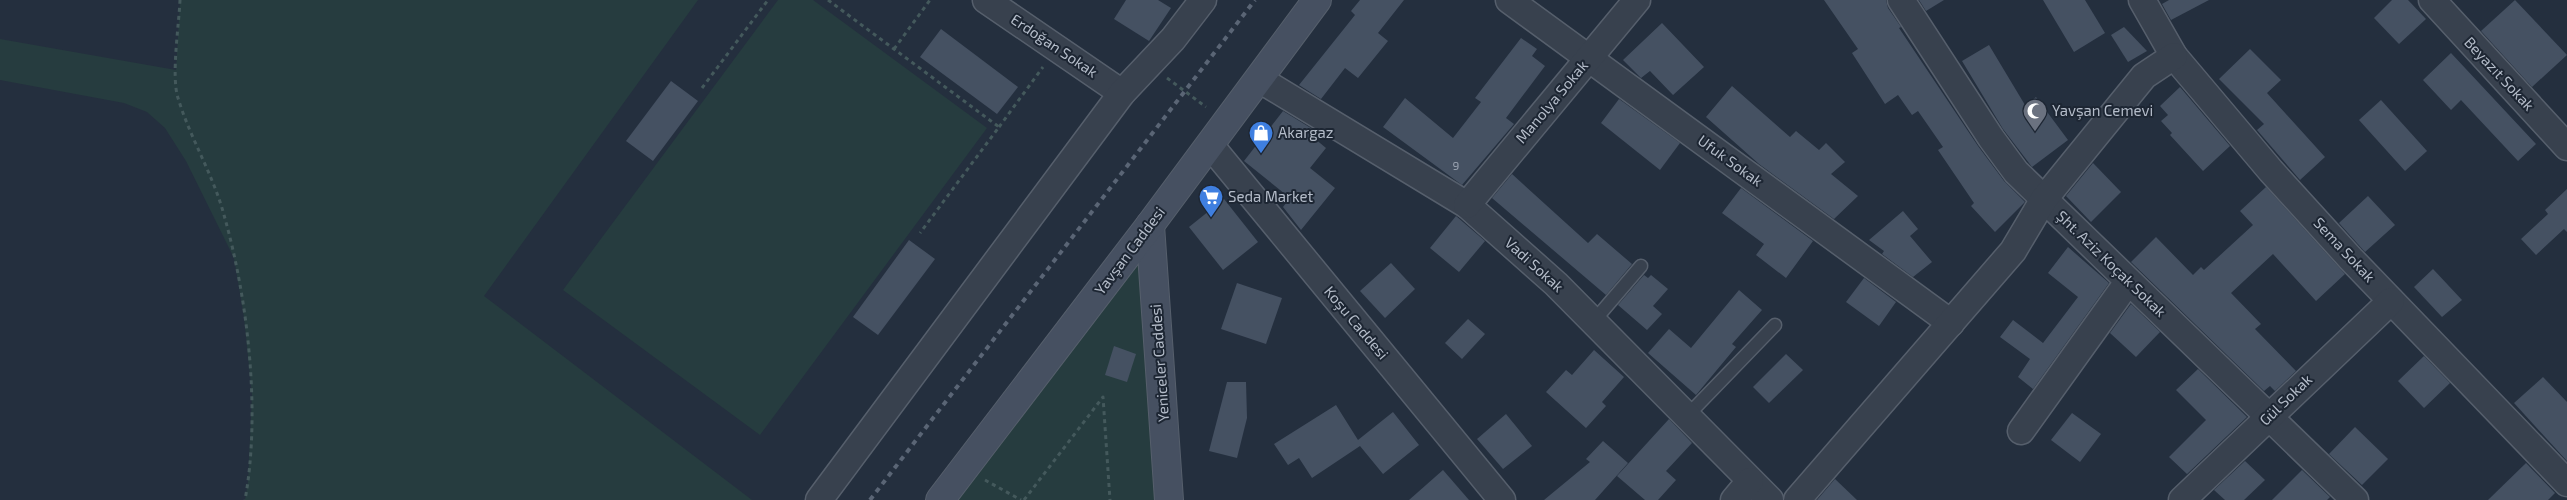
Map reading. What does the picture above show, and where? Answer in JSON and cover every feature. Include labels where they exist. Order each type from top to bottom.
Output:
[{"type":"street","name":"Erdoğan Sokak","points":[[986,0],[1122,93]]},
{"type":"street","points":[[819,500],[1122,93],[1173,38],[1203,0]]},
{"type":"street","name":"Yavşan Caddesi","points":[[940,500],[1150,225],[1317,0]]},
{"type":"street","name":"Ufuk Sokak","points":[[1509,0],[1951,323]]},
{"type":"street","name":"Manolya Sokak","points":[[1467,205],[1637,0]]},
{"type":"street","name":"Şht. Aziz Koçak Sokak","points":[[1901,0],[1990,138],[2016,172],[2355,500]]},
{"type":"street","name":"Sema Sokak","points":[[2142,0],[2174,56],[2271,171],[2391,301],[2567,484]]},
{"type":"street","name":"Beyazıt Sokak","points":[[2432,0],[2567,147]]},
{"type":"street","points":[[1797,500],[2014,251],[2044,199],[2144,76],[2174,56]]},
{"type":"street","name":"Vadi Sokak","points":[[1259,79],[1467,205],[1556,284],[1686,418],[1770,500]]},
{"type":"street","name":"Koşu Caddesi","points":[[1210,145],[1502,500]]},
{"type":"street","name":"Yeniceler Caddesi","points":[[1150,225],[1169,500]]},
{"type":"street","points":[[2022,431],[2128,282]]},
{"type":"street","name":"Gül Sokak","points":[[2182,500],[2268,416],[2391,301]]},
{"type":"street","points":[[1734,500],[1750,481]]},
{"type":"lane","points":[[1593,322],[1641,266]]},
{"type":"lane","points":[[1686,418],[1775,325]]},
{"type":"path","points":[[180,0],[177,96],[224,213],[244,317],[252,395],[248,482],[245,500]]},
{"type":"path","points":[[702,88],[768,0]]},
{"type":"path","points":[[828,0],[999,127]]},
{"type":"path","points":[[894,49],[930,0]]},
{"type":"path","points":[[920,233],[1057,48]]},
{"type":"path","points":[[1149,64],[1227,122]]},
{"type":"path","points":[[965,468],[1023,500],[1103,397],[1110,500]]},
{"type":"green space","points":[[180,0],[698,0],[484,296],[752,500],[245,500],[248,482],[252,395],[244,317],[234,258],[186,161],[165,128],[147,112],[124,103],[0,80],[0,39],[176,70]]},
{"type":"green space","points":[[778,0],[813,0],[987,128],[760,435],[563,290]]},
{"type":"green space","points":[[1150,225],[1169,500],[940,500]]},
{"type":"building","points":[[1126,0],[1158,0],[1171,8],[1149,41],[1114,19]]},
{"type":"building","points":[[1360,0],[1404,0],[1378,33],[1388,41],[1358,78],[1345,68],[1321,99],[1299,85],[1355,15],[1351,11]]},
{"type":"building","points":[[1824,0],[1886,0],[1888,8],[1901,27],[1899,28],[1978,146],[2004,181],[2025,202],[1995,232],[1971,206],[1974,203],[1938,150],[1943,147],[1918,111],[1912,115],[1898,95],[1885,104],[1852,53],[1858,49]]},
{"type":"building","points":[[1919,0],[1944,0],[1926,11]]},
{"type":"building","points":[[2043,0],[2085,0],[2105,33],[2074,52]]},
{"type":"building","points":[[2169,0],[2209,0],[2171,20],[2162,4]]},
{"type":"building","points":[[2392,0],[2408,0],[2426,19],[2399,44],[2374,18]]},
{"type":"building","points":[[2515,0],[2567,55],[2532,87],[2481,31]]},
{"type":"building","points":[[1662,23],[1704,67],[1673,95],[1650,71],[1641,78],[1623,60]]},
{"type":"building","points":[[2124,27],[2147,51],[2128,62],[2111,35]]},
{"type":"building","points":[[941,29],[1018,87],[997,114],[920,57]]},
{"type":"building","points":[[1521,38],[1537,49],[1532,56],[1545,66],[1506,118],[1514,124],[1462,185],[1383,127],[1405,98],[1453,138],[1481,102],[1475,98]]},
{"type":"building","points":[[1989,45],[2025,105],[2036,97],[2068,140],[2032,167],[2003,129],[1962,61]]},
{"type":"building","points":[[2250,49],[2281,80],[2267,93],[2325,157],[2300,180],[2257,130],[2264,124],[2219,79]]},
{"type":"building","points":[[2451,53],[2536,144],[2518,161],[2461,100],[2451,110],[2423,80]]},
{"type":"building","points":[[671,81],[698,101],[653,161],[626,141]]},
{"type":"building","points":[[1732,86],[1790,137],[1796,131],[1819,150],[1826,143],[1845,162],[1831,174],[1858,196],[1834,219],[1759,164],[1706,117]]},
{"type":"building","points":[[2180,87],[2230,146],[2203,171],[2170,135],[2172,133],[2161,121],[2168,115],[2160,106]]},
{"type":"building","points":[[1619,99],[1680,143],[1660,170],[1601,123]]},
{"type":"building","points":[[2381,100],[2427,151],[2405,171],[2359,120]]},
{"type":"building","points":[[1283,111],[1319,133],[1314,138],[1326,148],[1310,168],[1335,188],[1301,230],[1283,207],[1290,198],[1244,161]]},
{"type":"building","points":[[2093,163],[2121,192],[2091,222],[2066,196]]},
{"type":"building","points":[[1512,174],[1588,243],[1597,234],[1632,264],[1606,295],[1492,198]]},
{"type":"building","points":[[2266,187],[2345,274],[2316,301],[2273,254],[2231,293],[2261,324],[2255,329],[2296,371],[2275,391],[2270,386],[2264,391],[2131,262],[2156,237],[2193,275],[2201,267],[2204,270],[2253,225],[2240,211]]},
{"type":"building","points":[[1741,188],[1813,241],[1786,278],[1756,255],[1764,244],[1722,213]]},
{"type":"building","points":[[2567,189],[2567,232],[2564,229],[2536,255],[2521,239],[2548,214],[2545,210]]},
{"type":"building","points":[[2368,196],[2395,225],[2365,252],[2339,223]]},
{"type":"building","points":[[1224,199],[1258,242],[1223,270],[1189,227]]},
{"type":"building","points":[[1903,211],[1918,229],[1910,236],[1932,262],[1913,277],[1882,254],[1884,251],[1869,240]]},
{"type":"building","points":[[1456,216],[1485,241],[1459,272],[1430,248]]},
{"type":"building","points":[[909,240],[935,259],[878,335],[853,317]]},
{"type":"building","points":[[2068,247],[2109,283],[2033,389],[2018,377],[2030,359],[2000,337],[2013,320],[2043,343],[2078,297],[2048,273]]},
{"type":"building","points":[[1391,263],[1415,289],[1385,318],[1360,291]]},
{"type":"building","points":[[2433,269],[2462,300],[2442,317],[2414,287]]},
{"type":"building","points":[[1644,275],[1648,278],[1651,275],[1668,289],[1653,306],[1662,314],[1647,330],[1618,305]]},
{"type":"building","points":[[1864,278],[1896,302],[1879,326],[1846,302]]},
{"type":"building","points":[[1237,283],[1282,298],[1266,344],[1221,329]]},
{"type":"building","points":[[1739,290],[1762,310],[1732,344],[1736,347],[1696,395],[1648,353],[1669,329],[1691,348]]},
{"type":"building","points":[[2131,304],[2160,332],[2136,357],[2110,333]]},
{"type":"building","points":[[1468,319],[1485,334],[1462,359],[1445,343]]},
{"type":"building","points":[[1114,346],[1136,354],[1127,382],[1105,375]]},
{"type":"building","points":[[1594,350],[1624,377],[1602,402],[1606,406],[1586,428],[1546,392],[1566,370],[1572,375]]},
{"type":"building","points":[[1786,354],[1803,370],[1769,403],[1753,387]]},
{"type":"building","points":[[2424,356],[2450,383],[2424,408],[2398,381]]},
{"type":"building","points":[[2198,369],[2247,417],[2187,474],[2169,457],[2206,420],[2176,390]]},
{"type":"building","points":[[2543,377],[2567,402],[2567,461],[2514,403]]},
{"type":"building","points":[[1227,382],[1246,382],[1247,418],[1237,458],[1209,451]]},
{"type":"building","points":[[1336,405],[1358,440],[1393,412],[1419,445],[1383,474],[1360,446],[1312,478],[1299,458],[1288,465],[1274,444]]},
{"type":"building","points":[[2072,413],[2101,434],[2080,462],[2051,440]]},
{"type":"building","points":[[1506,414],[1532,446],[1503,469],[1477,439]]},
{"type":"building","points":[[1669,419],[1692,443],[1666,471],[1676,480],[1658,500],[1645,500],[1617,476]]},
{"type":"building","points":[[2355,427],[2388,459],[2362,485],[2329,454]]},
{"type":"building","points":[[1603,441],[1628,463],[1595,500],[1544,500],[1590,462],[1586,459]]},
{"type":"building","points":[[2245,461],[2265,480],[2244,500],[2225,500],[2214,490]]},
{"type":"building","points":[[2526,463],[2555,493],[2548,500],[2488,500]]},
{"type":"building","points":[[1443,470],[1469,500],[1409,500]]},
{"type":"building","points":[[2302,470],[2330,497],[2327,500],[2272,500]]},
{"type":"building","points":[[1835,479],[1857,500],[1817,500]]},
{"type":"railway","points":[[870,500],[1255,0]]},
{"type":"place","name":"Yavşan Cemevi","points":[[2035,132]]},
{"type":"place","name":"Akargaz","points":[[1261,154]]},
{"type":"place","name":"Seda Market","points":[[1211,218]]}]
